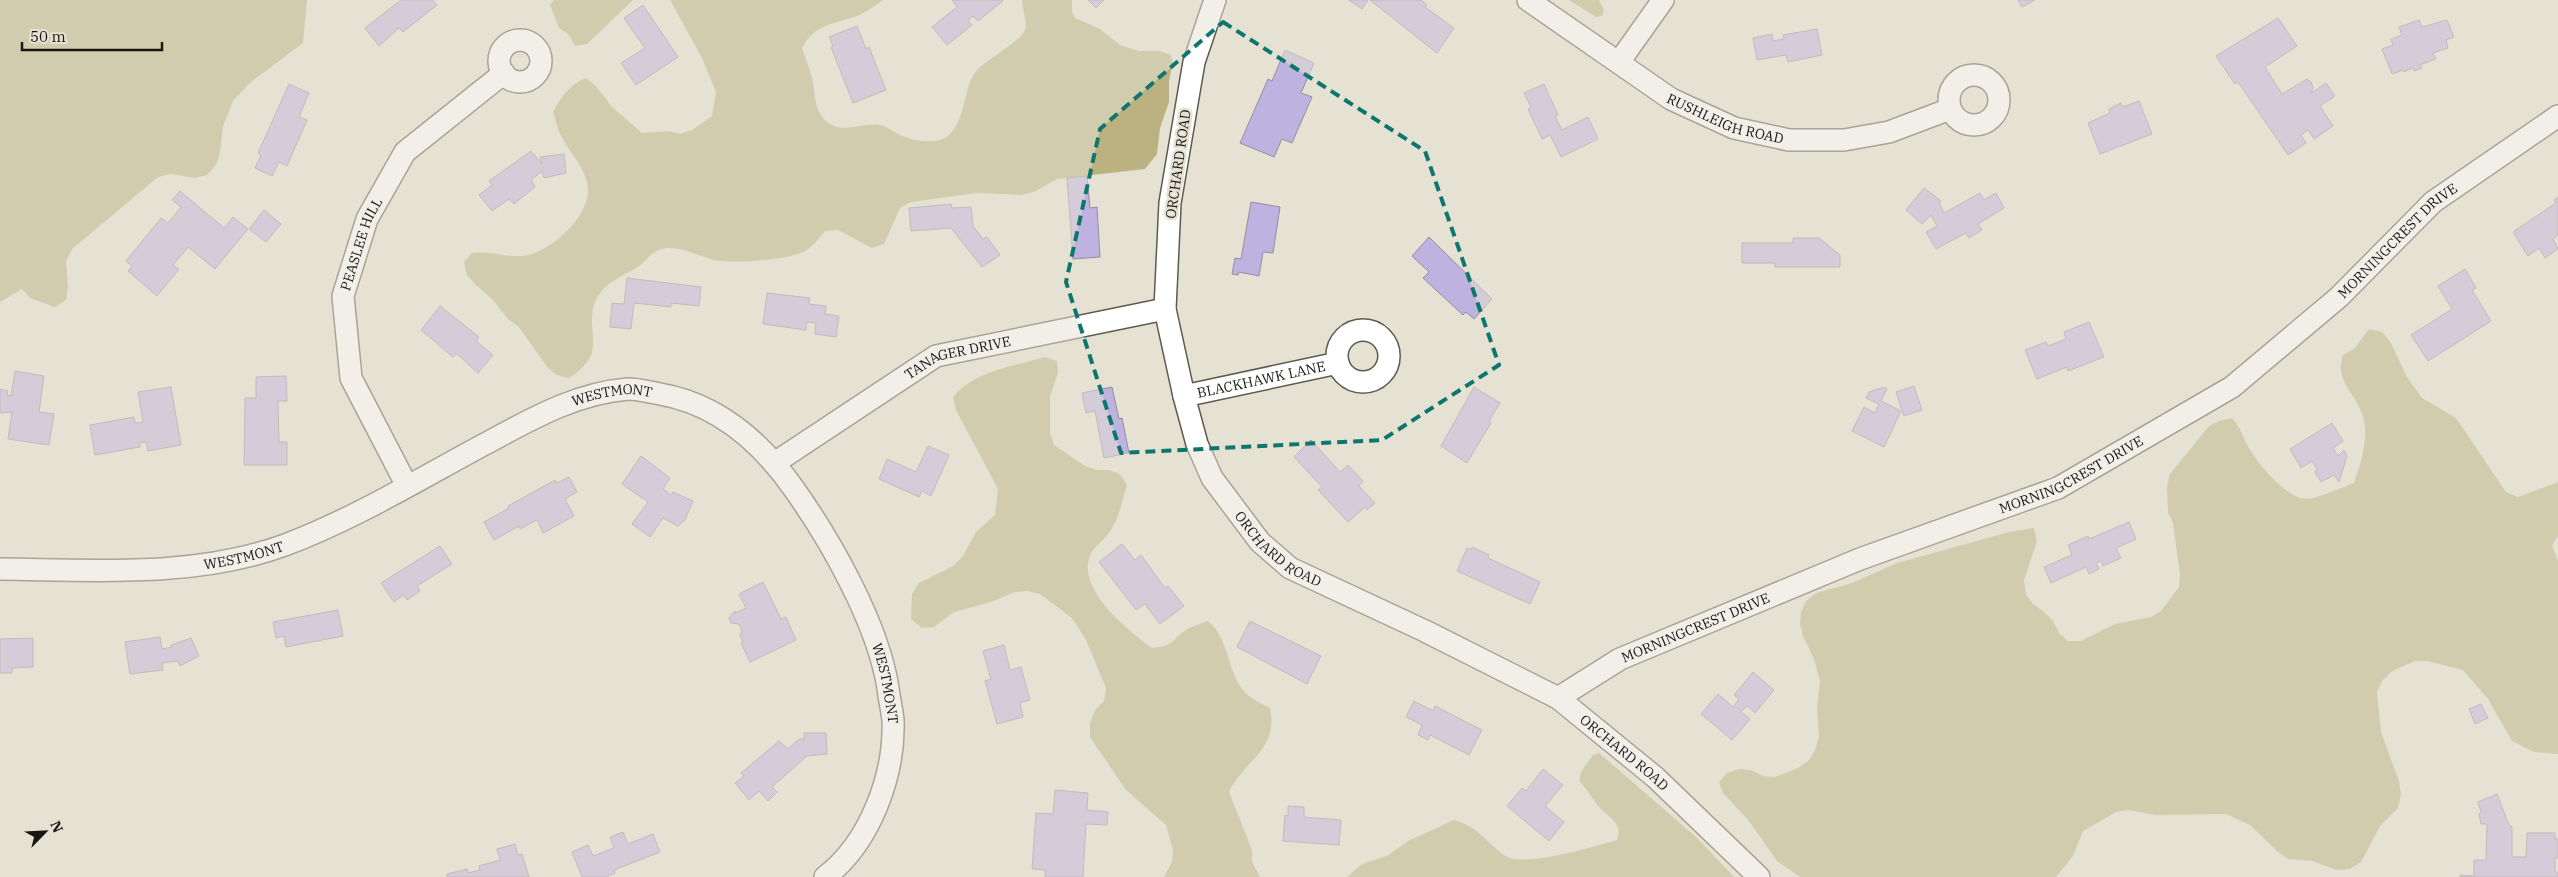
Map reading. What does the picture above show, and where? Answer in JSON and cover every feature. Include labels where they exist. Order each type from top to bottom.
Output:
[{"type":"street","name":"ORCHARD ROAD","points":[[1215,0],[1194,62],[1173,183],[1165,310],[1197,444],[1212,478],[1260,542],[1290,568],[1425,631],[1558,698],[1656,777],[1759,877]]},
{"type":"street","name":"RUSHLEIGH ROAD","points":[[1528,0],[1671,99],[1734,128],[1789,140],[1844,140],[1889,132],[1950,109]]},
{"type":"street","points":[[1619,62],[1664,0]]},
{"type":"street","name":"PEASLEE HILL","points":[[407,486],[351,378],[343,296],[367,219],[405,152],[504,73]]},
{"type":"street","name":"MORNINGCREST DRIVE","points":[[1558,698],[1620,659],[1860,559],[2058,488],[2232,387],[2339,296],[2433,202],[2519,145],[2558,116]]},
{"type":"street","name":"TANAGER DRIVE","points":[[776,462],[936,356],[1165,310]]},
{"type":"street","name":"BLACKHAWK LANE","points":[[1184,396],[1338,364]]},
{"type":"street","name":"WESTMONT","points":[[0,569],[131,570],[211,563],[282,546],[340,522],[543,413],[598,394],[632,389],[675,396],[706,408],[736,424],[776,462],[823,529],[871,627],[886,675],[893,721],[890,762],[879,800],[851,851],[825,877]]},
{"type":"highlighted area","points":[[1223,22],[1425,151],[1499,365],[1382,440],[1121,453],[1066,282],[1100,129]]},
{"type":"shaded area","points":[[0,0],[307,0],[303,43],[251,82],[233,101],[223,126],[220,153],[216,165],[207,175],[195,178],[171,174],[158,177],[72,249],[66,261],[68,287],[66,300],[55,307],[30,298],[22,289],[0,302]]},
{"type":"shaded area","points":[[554,0],[633,0],[587,44],[575,46],[569,35],[559,28],[550,5]]},
{"type":"shaded area","points":[[670,0],[883,0],[862,14],[813,33],[802,48],[812,77],[819,111],[825,120],[831,125],[838,127],[880,125],[906,137],[933,141],[945,138],[955,127],[962,112],[970,81],[974,74],[1024,31],[1026,23],[1022,0],[1072,0],[1072,12],[1075,18],[1100,29],[1120,45],[1139,51],[1159,51],[1171,55],[1173,62],[1169,81],[1169,102],[1160,128],[1157,154],[1145,169],[1057,179],[1034,192],[1021,195],[977,193],[911,202],[900,208],[884,244],[872,248],[838,230],[825,231],[807,250],[776,259],[722,261],[679,249],[666,248],[659,250],[639,266],[605,287],[597,298],[593,309],[593,349],[589,358],[582,368],[569,378],[557,375],[548,368],[518,326],[508,319],[493,300],[467,275],[464,262],[472,253],[516,256],[533,254],[555,242],[575,222],[587,200],[587,182],[581,168],[560,134],[553,112],[566,92],[580,81],[586,78],[596,86],[611,106],[642,133],[668,131],[680,134],[692,130],[712,116],[716,92],[702,58]]},
{"type":"shaded area","points":[[1569,0],[1599,0],[1604,10],[1602,16],[1596,17]]},
{"type":"shaded area","points":[[2369,329],[2382,332],[2391,343],[2407,377],[2422,398],[2456,418],[2506,492],[2518,497],[2558,482],[2558,536],[2552,545],[2558,561],[2558,754],[2534,752],[2512,741],[2488,699],[2463,670],[2427,661],[2415,661],[2392,671],[2382,681],[2377,692],[2381,732],[2399,781],[2401,795],[2398,808],[2380,826],[2361,862],[2350,869],[2337,870],[2312,861],[2288,859],[2250,825],[2226,814],[2155,815],[2129,810],[2116,812],[2083,831],[2073,856],[2056,877],[1800,877],[1777,861],[1749,821],[1723,793],[1719,782],[1727,773],[1739,769],[1751,770],[1763,776],[1775,777],[1798,768],[1809,760],[1815,750],[1819,737],[1817,707],[1820,682],[1814,659],[1803,636],[1800,624],[1801,612],[1806,601],[1816,593],[1852,583],[1897,563],[2009,532],[2034,528],[2037,541],[2024,580],[2026,594],[2033,604],[2053,621],[2059,633],[2068,641],[2081,641],[2115,624],[2151,617],[2161,611],[2179,587],[2180,575],[2173,523],[2168,512],[2167,487],[2170,474],[2209,426],[2232,418],[2253,455],[2266,471],[2282,487],[2298,497],[2306,499],[2317,497],[2354,483],[2364,448],[2365,429],[2361,411],[2343,378],[2341,364],[2343,355],[2354,349]]},
{"type":"shaded area","points":[[1045,357],[1057,361],[1058,373],[1050,396],[1050,433],[1054,445],[1085,466],[1120,474],[1127,485],[1115,523],[1093,550],[1089,558],[1088,571],[1091,584],[1098,597],[1119,621],[1152,648],[1169,644],[1188,629],[1208,621],[1221,638],[1232,670],[1242,689],[1251,698],[1270,708],[1270,734],[1265,745],[1235,781],[1229,792],[1252,850],[1252,862],[1260,877],[1164,877],[1172,862],[1173,850],[1166,825],[1126,790],[1090,737],[1090,723],[1095,710],[1104,701],[1106,688],[1086,640],[1072,618],[1040,594],[1027,591],[1015,592],[991,602],[954,612],[934,627],[922,628],[911,619],[912,594],[919,583],[953,566],[963,556],[976,532],[995,515],[998,489],[956,410],[953,397],[962,388],[983,375]]},
{"type":"shaded area","points":[[1599,753],[1696,837],[1734,877],[1347,877],[1362,864],[1387,856],[1408,841],[1454,820],[1470,827],[1482,835],[1497,850],[1513,859],[1542,858],[1559,855],[1617,840],[1617,825],[1600,808],[1580,782],[1580,774],[1593,755]]},
{"type":"building","points":[[401,0],[433,0],[437,5],[403,32],[399,28],[379,46],[365,28]]},
{"type":"building","points":[[952,0],[1003,1],[978,21],[973,16],[968,20],[972,25],[947,45],[932,27],[957,7]]},
{"type":"building","points":[[1088,0],[1104,0],[1096,8]]},
{"type":"building","points":[[1349,0],[1368,0],[1362,9]]},
{"type":"building","points":[[1370,0],[1421,0],[1427,5],[1425,7],[1454,28],[1437,53]]},
{"type":"building","points":[[2018,0],[2035,0],[2022,7]]},
{"type":"building","points":[[643,5],[678,57],[636,85],[621,63],[645,48],[624,18]]},
{"type":"building","points":[[2278,18],[2297,46],[2265,67],[2282,94],[2307,79],[2313,87],[2311,93],[2326,83],[2335,96],[2320,106],[2333,126],[2314,139],[2308,130],[2301,135],[2306,143],[2288,155],[2238,82],[2235,84],[2216,56]]},
{"type":"building","points":[[2419,20],[2422,27],[2447,20],[2454,37],[2446,40],[2448,48],[2433,53],[2436,59],[2420,65],[2422,68],[2414,71],[2413,68],[2404,72],[2403,70],[2392,74],[2382,49],[2393,45],[2391,39],[2402,35],[2399,27]]},
{"type":"building","points":[[857,26],[866,49],[869,47],[886,90],[853,103],[831,47],[833,46],[829,37]]},
{"type":"building","points":[[1817,29],[1822,55],[1788,62],[1786,55],[1757,60],[1753,38],[1772,34],[1773,41],[1784,39],[1783,35]]},
{"type":"building","points":[[1285,50],[1314,63],[1301,93],[1312,97],[1292,143],[1282,139],[1274,157],[1240,143],[1268,79],[1272,81]]},
{"type":"building","points":[[289,84],[309,93],[299,117],[307,120],[287,166],[279,162],[272,176],[255,168],[261,155],[258,153]]},
{"type":"building","points":[[1544,84],[1558,115],[1555,116],[1562,130],[1588,117],[1598,139],[1561,157],[1550,135],[1542,139],[1528,109],[1531,107],[1524,93]]},
{"type":"building","points":[[2139,101],[2152,134],[2100,154],[2088,123],[2110,113],[2109,109],[2121,103],[2123,107]]},
{"type":"building","points":[[531,151],[542,164],[540,157],[564,154],[566,173],[544,178],[542,171],[531,180],[535,187],[514,204],[509,199],[492,211],[479,195],[492,185],[489,181]]},
{"type":"building","points":[[1087,176],[1090,208],[1097,207],[1100,257],[1073,259],[1067,178]]},
{"type":"building","points":[[1924,188],[1941,201],[1939,202],[1944,213],[1980,193],[1984,200],[1996,193],[2004,208],[1978,224],[1982,230],[1969,238],[1966,233],[1936,249],[1926,232],[1937,226],[1931,215],[1922,224],[1906,210]]},
{"type":"building","points":[[180,191],[224,228],[233,217],[248,229],[215,269],[188,247],[173,265],[179,269],[157,296],[128,271],[132,266],[126,261],[161,218],[168,223],[181,207],[172,200]]},
{"type":"building","points":[[2558,197],[2558,235],[2553,239],[2558,249],[2545,258],[2539,248],[2528,256],[2513,232],[2556,203],[2554,200]]},
{"type":"building","points":[[1251,202],[1280,207],[1273,253],[1263,252],[1259,276],[1239,272],[1238,275],[1232,274],[1235,258],[1241,259]]},
{"type":"building","points":[[951,204],[952,208],[971,207],[973,226],[983,239],[987,237],[1000,255],[982,267],[951,228],[911,231],[909,208]]},
{"type":"building","points":[[264,210],[281,224],[266,242],[249,229]]},
{"type":"building","points":[[1429,237],[1492,299],[1474,319],[1466,312],[1463,315],[1423,278],[1429,272],[1412,256]]},
{"type":"building","points":[[1793,238],[1819,238],[1840,255],[1840,267],[1775,267],[1775,263],[1742,263],[1742,243],[1793,243]]},
{"type":"building","points":[[2465,269],[2476,288],[2472,290],[2491,321],[2428,361],[2411,335],[2452,309],[2438,286]]},
{"type":"building","points":[[627,278],[701,287],[699,306],[671,303],[671,307],[634,303],[631,329],[610,327],[612,303],[624,304]]},
{"type":"building","points":[[767,293],[810,298],[809,304],[826,306],[825,314],[839,316],[836,337],[815,334],[816,323],[807,322],[806,330],[763,324]]},
{"type":"building","points":[[440,306],[479,337],[476,341],[493,355],[478,373],[456,353],[453,357],[421,330]]},
{"type":"building","points":[[2089,322],[2104,357],[2068,371],[2067,367],[2037,379],[2025,350],[2046,342],[2048,346],[2066,339],[2064,332]]},
{"type":"building","points":[[15,371],[44,376],[39,412],[54,414],[49,445],[8,439],[12,412],[0,413],[0,389],[8,391],[7,395],[11,396]]},
{"type":"building","points":[[286,376],[287,401],[278,401],[279,442],[287,442],[287,465],[244,465],[245,398],[256,398],[256,377]]},
{"type":"building","points":[[1914,386],[1922,410],[1904,416],[1896,392]]},
{"type":"building","points":[[171,387],[181,445],[148,451],[146,442],[139,443],[140,447],[95,455],[90,425],[134,417],[135,423],[143,422],[138,392]]},
{"type":"building","points":[[1112,387],[1119,419],[1122,418],[1129,453],[1104,458],[1095,411],[1086,413],[1082,393]]},
{"type":"building","points":[[1474,387],[1500,403],[1489,421],[1491,423],[1467,463],[1441,446]]},
{"type":"building","points":[[1884,387],[1887,389],[1881,401],[1901,411],[1884,447],[1852,431],[1864,407],[1875,413],[1879,404],[1866,398],[1869,392]]},
{"type":"building","points":[[2332,423],[2343,441],[2333,448],[2338,456],[2344,450],[2347,456],[2339,482],[2334,475],[2321,482],[2315,472],[2317,469],[2312,461],[2301,468],[2290,449]]},
{"type":"building","points":[[1311,440],[1340,472],[1348,465],[1363,481],[1359,486],[1375,503],[1367,510],[1365,507],[1348,522],[1318,490],[1322,487],[1294,457]]},
{"type":"building","points":[[928,446],[949,455],[931,496],[922,491],[919,497],[879,479],[887,459],[916,472]]},
{"type":"building","points":[[641,456],[670,478],[663,489],[671,495],[673,492],[693,501],[685,520],[678,526],[663,518],[650,537],[632,524],[648,502],[622,484]]},
{"type":"building","points":[[569,477],[577,492],[565,499],[574,516],[543,533],[537,520],[520,529],[519,526],[494,540],[484,522],[509,508],[508,506],[555,480],[557,483]]},
{"type":"building","points":[[2129,522],[2136,539],[2116,548],[2121,558],[2103,566],[2101,561],[2096,563],[2099,569],[2089,574],[2086,567],[2051,583],[2044,567],[2072,555],[2068,545],[2088,536],[2089,539]]},
{"type":"building","points":[[1122,544],[1135,560],[1141,555],[1165,588],[1168,586],[1184,606],[1160,624],[1145,604],[1136,610],[1099,562]]},
{"type":"building","points":[[440,546],[452,564],[417,586],[420,591],[407,600],[403,595],[394,602],[381,583]]},
{"type":"building","points":[[1472,547],[1489,555],[1488,558],[1540,582],[1530,604],[1457,571],[1467,548],[1471,550]]},
{"type":"building","points":[[763,582],[781,619],[786,617],[796,640],[750,662],[741,643],[743,642],[740,635],[742,631],[739,624],[731,623],[729,618],[735,611],[735,613],[746,608],[739,594]]},
{"type":"building","points":[[338,610],[343,636],[286,647],[284,636],[276,638],[273,622]]},
{"type":"building","points":[[1250,621],[1321,656],[1307,684],[1237,647]]},
{"type":"building","points":[[160,637],[162,649],[172,647],[171,645],[191,638],[199,656],[180,666],[178,661],[162,663],[163,670],[130,674],[125,642]]},
{"type":"building","points":[[33,638],[33,667],[12,668],[12,673],[0,673],[0,639]]},
{"type":"building","points":[[1004,645],[1010,670],[1021,667],[1030,700],[1020,703],[1023,717],[997,724],[985,681],[991,679],[983,651]]},
{"type":"building","points":[[1753,672],[1774,690],[1755,713],[1747,706],[1741,712],[1750,719],[1732,740],[1701,714],[1718,694],[1733,707],[1739,699],[1734,695]]},
{"type":"building","points":[[1414,701],[1433,711],[1435,706],[1482,730],[1469,755],[1430,735],[1428,740],[1418,735],[1422,725],[1406,717]]},
{"type":"building","points":[[2481,704],[2488,718],[2475,724],[2469,709]]},
{"type":"building","points":[[804,733],[826,733],[827,754],[807,756],[772,787],[777,792],[768,801],[759,791],[749,800],[735,783],[744,776],[741,773],[779,741],[788,749],[799,739],[804,739]]},
{"type":"building","points":[[1543,769],[1563,785],[1545,806],[1564,822],[1549,841],[1507,806],[1522,788],[1526,791]]},
{"type":"building","points":[[1055,790],[1088,793],[1087,810],[1108,812],[1107,825],[1086,824],[1083,877],[1045,877],[1045,870],[1032,869],[1036,813],[1053,814]]},
{"type":"building","points":[[2497,794],[2508,823],[2512,827],[2512,857],[2526,857],[2527,833],[2555,833],[2555,839],[2558,839],[2558,858],[2555,858],[2555,872],[2558,872],[2558,877],[2460,877],[2460,875],[2474,876],[2474,860],[2486,860],[2487,824],[2481,824],[2479,814],[2481,812],[2478,802]]},
{"type":"building","points":[[1288,806],[1304,807],[1304,817],[1341,820],[1339,845],[1283,841],[1285,815],[1288,816]]},
{"type":"building","points":[[623,832],[628,844],[653,834],[660,852],[614,870],[615,873],[606,877],[582,877],[572,852],[588,845],[593,856],[614,848],[610,837]]},
{"type":"building","points":[[515,844],[518,855],[522,854],[529,877],[447,877],[447,874],[467,869],[468,873],[480,870],[479,866],[500,860],[497,849]]}]
